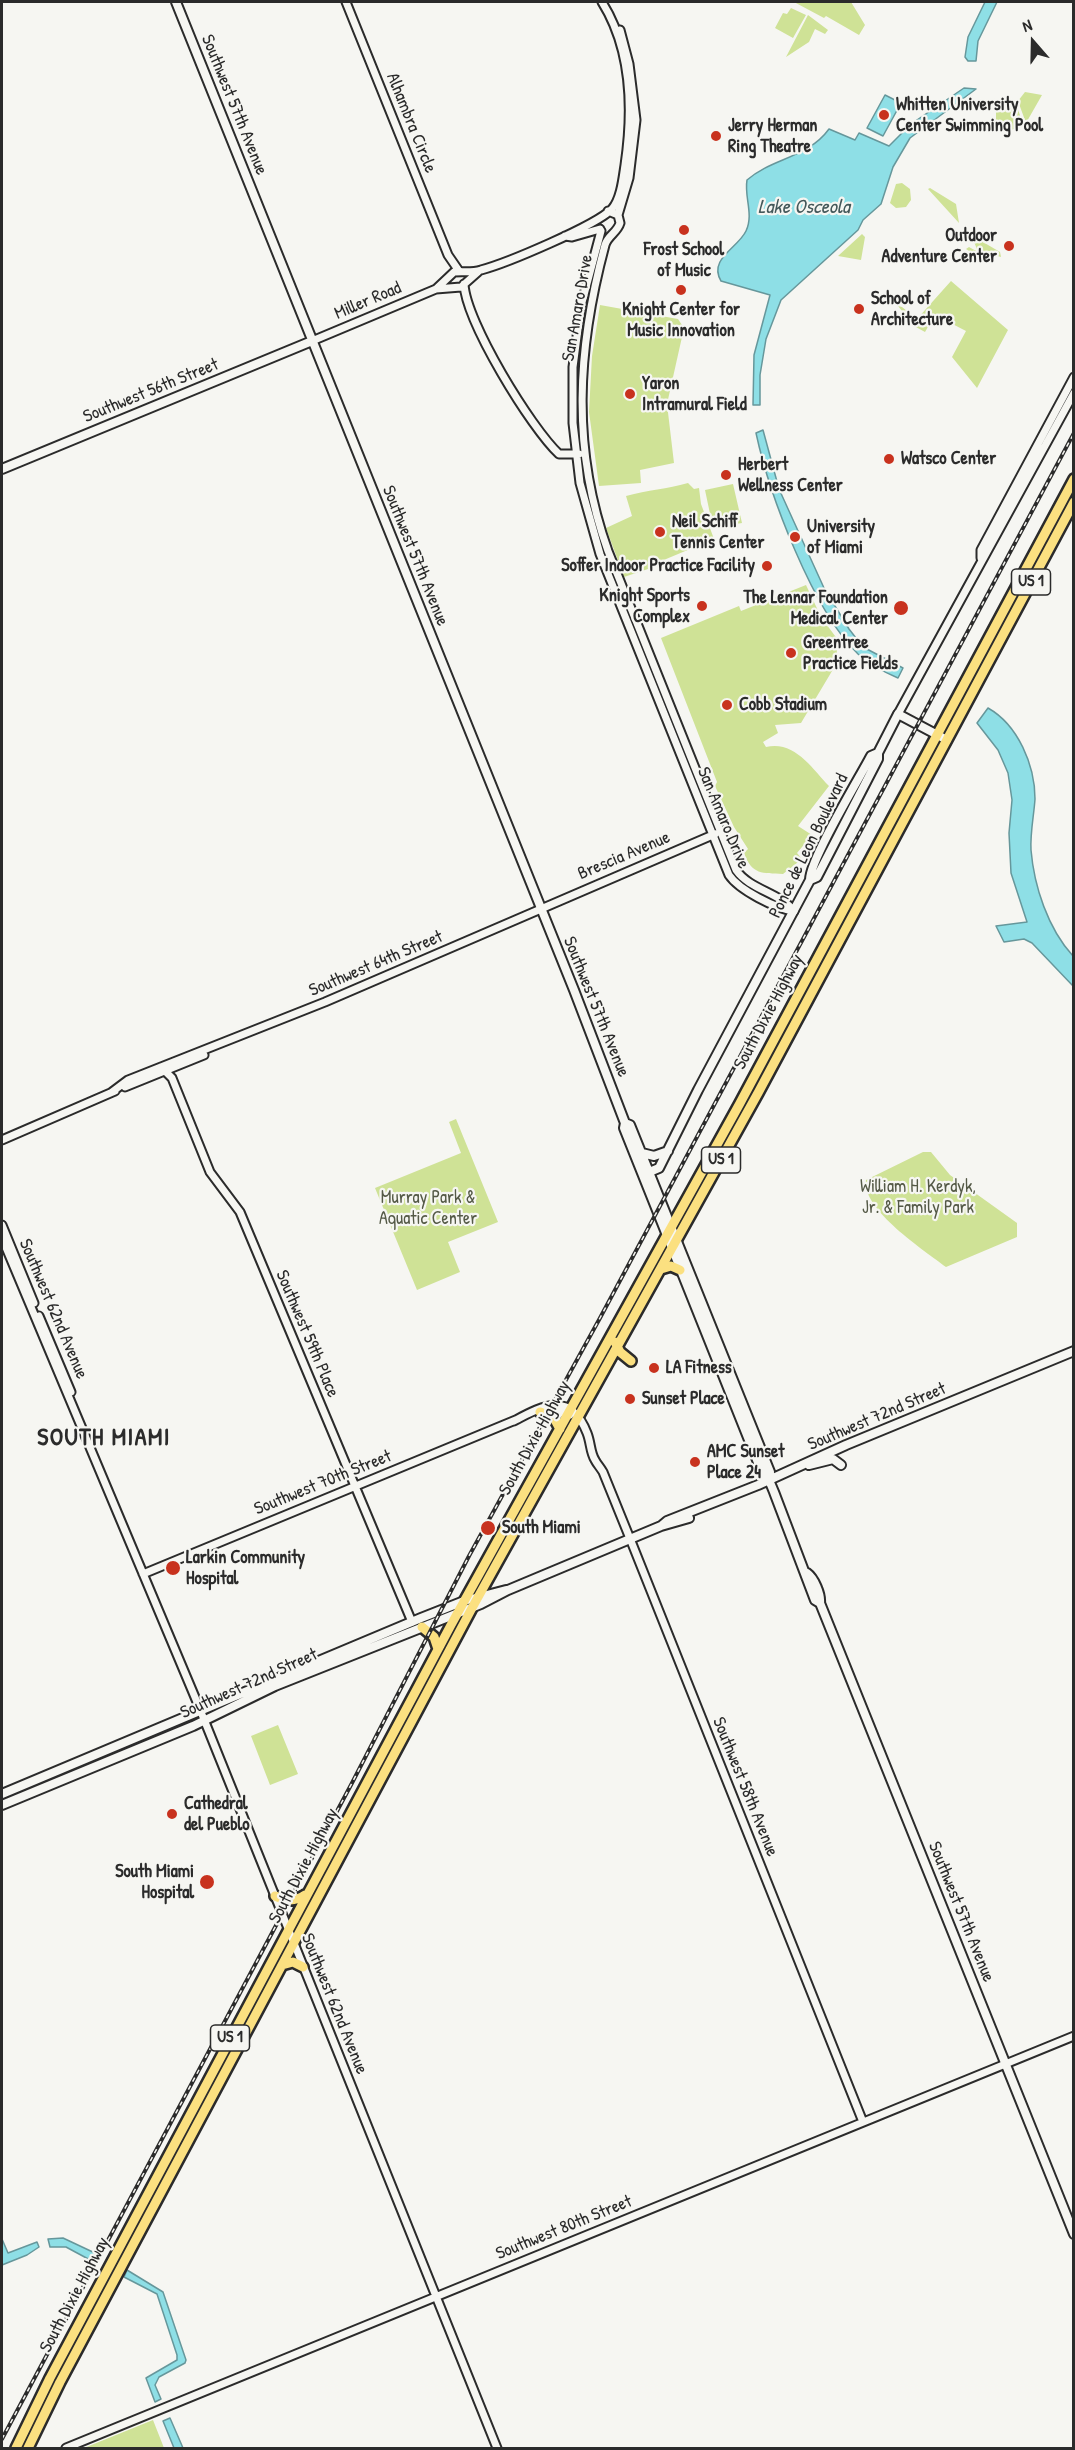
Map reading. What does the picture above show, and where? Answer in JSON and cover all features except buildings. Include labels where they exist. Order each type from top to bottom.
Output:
[{"type":"highway","name":"South Dixie Highway","points":[[16,2448],[50,2378],[457,1614],[478,1597],[661,1269],[672,1237],[738,1105],[1074,479]]},
{"type":"highway","name":"South Dixie Highway","points":[[28,2448],[81,2343],[356,1827],[468,1604],[569,1411],[617,1326],[758,1093],[1074,502]]},
{"type":"highway","points":[[844,907],[864,894],[861,876]]},
{"type":"highway","points":[[784,1020],[803,1009],[801,987]]},
{"type":"highway","points":[[738,1105],[758,1093],[757,1071]]},
{"type":"highway","points":[[661,1269],[671,1266],[680,1270]]},
{"type":"highway","points":[[617,1326],[615,1342],[631,1361]]},
{"type":"highway","points":[[624,1335],[631,1361]]},
{"type":"highway","points":[[606,1366],[621,1360],[631,1361]]},
{"type":"highway","points":[[540,1412],[554,1418],[560,1429]]},
{"type":"highway","points":[[422,1627],[434,1637],[438,1649]]},
{"type":"highway","points":[[340,1833],[356,1827],[354,1807]]},
{"type":"highway","points":[[275,1896],[286,1901],[294,1901],[308,1893]]},
{"type":"highway","points":[[282,1965],[292,1962],[303,1966]]},
{"type":"highway","points":[[81,2343],[78,2334],[88,2314],[89,2306]]},
{"type":"main road","name":"Southwest 57th Avenue","points":[[176,2],[540,908],[625,1122],[624,1128],[631,1146],[706,1314],[769,1469],[769,1480],[807,1573],[815,1600],[820,1603],[1074,2234]]},
{"type":"main road","name":"Southwest 56th Street","points":[[2,469],[312,341]]},
{"type":"main road","points":[[898,714],[947,740]]},
{"type":"main road","name":"Ponce de Leon Boulevard","points":[[650,1173],[659,1168],[810,880],[817,877],[878,759],[878,753],[898,714]]},
{"type":"main road","name":"Southwest 57th Avenue","points":[[625,1122],[630,1125],[650,1173],[672,1237],[680,1270],[702,1327],[763,1475],[769,1480]]},
{"type":"main road","points":[[631,1146],[636,1150],[645,1170],[650,1173]]},
{"type":"main road","points":[[642,1153],[654,1156],[668,1151]]},
{"type":"main road","points":[[692,1300],[706,1314],[702,1327]]},
{"type":"main road","name":"Southwest 72nd Street","points":[[478,1597],[508,1590],[1074,1351]]},
{"type":"main road","points":[[804,1464],[816,1465],[833,1459],[841,1465]]},
{"type":"main road","name":"Southwest 72nd Street","points":[[2,1794],[412,1622],[500,1596],[508,1590]]},
{"type":"main road","name":"Southwest 72nd Street","points":[[2,1805],[204,1720],[275,1686],[457,1614]]},
{"type":"main road","points":[[402,1634],[410,1629],[412,1622]]},
{"type":"street","name":"Alhambra Circle","points":[[346,2],[447,255],[449,276],[454,287]]},
{"type":"street","points":[[465,283],[480,271],[565,236],[599,218],[614,205],[621,183],[631,123],[628,82],[618,36],[602,2]]},
{"type":"street","points":[[565,236],[601,230],[612,234],[619,228],[618,215],[628,182],[636,120],[629,64],[620,30],[608,2]]},
{"type":"street","points":[[608,211],[618,215]]},
{"type":"street","points":[[599,218],[601,230]]},
{"type":"street","name":"San Amaro Drive","points":[[601,230],[581,306],[572,396],[576,454],[594,539],[729,875],[736,884],[782,909],[794,912]]},
{"type":"street","points":[[581,234],[591,236],[597,244]]},
{"type":"street","name":"San Amaro Drive","points":[[612,234],[605,246],[584,339],[582,409],[584,453],[592,499],[601,532],[720,832],[740,876],[788,903],[794,912]]},
{"type":"street","name":"Alhambra Circle","points":[[447,255],[461,272]]},
{"type":"street","points":[[449,276],[461,272],[480,271]]},
{"type":"street","points":[[461,272],[465,283],[466,300]]},
{"type":"street","name":"Miller Road","points":[[436,290],[449,276]]},
{"type":"street","name":"Miller Road","points":[[312,341],[436,290],[465,283]]},
{"type":"street","points":[[454,287],[466,300],[495,358],[549,443],[561,455],[584,453]]},
{"type":"street","points":[[981,558],[981,550],[1074,377]]},
{"type":"street","points":[[898,714],[981,558],[988,553],[1074,393]]},
{"type":"street","name":"Brescia Avenue","points":[[540,908],[720,832]]},
{"type":"street","name":"Southwest 64th Street","points":[[2,1140],[112,1092],[124,1082],[205,1055],[221,1045],[529,916],[540,908]]},
{"type":"street","name":"Southwest 59th Place","points":[[163,1069],[172,1078],[212,1175],[240,1212],[412,1622]]},
{"type":"street","name":"Southwest 62nd Avenue","points":[[2,1225],[73,1397],[74,1406]]},
{"type":"street","name":"Southwest 62nd Avenue","points":[[2,1238],[200,1710],[497,2448]]},
{"type":"street","name":"Southwest 70th Street","points":[[514,1421],[548,1405],[569,1411]]},
{"type":"street","points":[[569,1411],[578,1418]]},
{"type":"street","name":"Southwest 70th Street","points":[[143,1574],[354,1485],[514,1421],[540,1412],[569,1411]]},
{"type":"street","name":"Southwest 58th Avenue","points":[[578,1418],[592,1446],[595,1447],[599,1464],[863,2122]]},
{"type":"street","name":"Southwest 80th Street","points":[[66,2448],[1074,2036]]},
{"type":"green space","points":[[794,2],[851,2],[865,25],[859,35],[826,16],[824,18]]},
{"type":"green space","points":[[791,8],[806,15],[793,38],[775,28],[783,13],[787,14]]},
{"type":"green space","points":[[808,15],[828,30],[825,34],[815,29],[809,42],[786,57]]},
{"type":"green space","points":[[1025,92],[1042,95],[1026,123],[1018,101]]},
{"type":"green space","points":[[1013,104],[1017,106],[1023,125],[1007,132],[996,124],[996,109]]},
{"type":"green space","points":[[902,183],[910,189],[911,200],[906,207],[896,208],[890,203],[896,184]]},
{"type":"green space","points":[[930,188],[956,204],[959,223],[928,189]]},
{"type":"green space","points":[[862,234],[865,237],[861,260],[838,256]]},
{"type":"green space","points":[[971,235],[1000,252],[1001,257],[984,252],[974,263],[968,264],[967,255],[970,257],[974,254],[966,249],[969,247],[978,252],[973,239],[965,243],[966,236]]},
{"type":"green space","points":[[951,281],[1008,330],[977,388],[952,357],[966,331],[935,315],[925,332],[914,326],[898,306],[917,319]]},
{"type":"green space","name":"Yaron Intramural Field","points":[[600,305],[678,319],[684,328],[667,404],[674,463],[640,470],[641,483],[599,486],[589,412],[592,356]]},
{"type":"green space","name":"Neil Schiff Tennis Center","points":[[688,483],[694,489],[699,488],[701,504],[714,539],[659,562],[657,566],[624,577],[606,528],[632,516],[626,496]]},
{"type":"green space","points":[[733,484],[742,523],[713,528],[705,490]]},
{"type":"green space","points":[[1073,485],[1073,494],[1005,621],[1008,608]]},
{"type":"green space","points":[[806,585],[821,617],[838,640],[836,645],[838,661],[801,723],[775,725],[778,733],[763,742],[766,747],[785,748],[802,757],[829,786],[798,826],[812,835],[797,853],[802,859],[783,874],[764,873],[754,869],[747,860],[744,853],[748,849],[734,827],[715,786],[717,782],[661,638],[739,606],[741,611]]},
{"type":"green space","name":"Murray Park & Aquatic Center","points":[[456,1119],[498,1222],[448,1242],[460,1272],[417,1290],[375,1188],[461,1153],[449,1122]]},
{"type":"green space","name":"William H. Kerdyk, Jr. & Family Park","points":[[923,1152],[931,1152],[950,1175],[1017,1223],[1017,1237],[946,1267],[896,1228],[873,1204],[867,1191],[866,1180]]},
{"type":"green space","points":[[278,1725],[298,1774],[270,1785],[251,1736]]},
{"type":"green space","points":[[153,2420],[164,2448],[84,2448]]},
{"type":"water","points":[[985,2],[997,2],[978,41],[976,61],[968,61],[965,57],[968,37]]},
{"type":"water","name":"Lake Osceola","points":[[964,88],[976,89],[910,138],[893,167],[881,204],[863,220],[858,230],[781,300],[766,339],[760,375],[760,405],[753,405],[754,355],[770,295],[721,281],[718,273],[721,260],[742,237],[748,225],[747,180],[767,167],[811,146],[829,129],[855,140],[859,133],[889,146],[911,124]]},
{"type":"water","name":"Whitten University Center Swimming Pool","points":[[885,95],[901,103],[883,136],[867,128]]},
{"type":"water","points":[[763,430],[779,489],[824,588],[863,647],[903,668],[898,678],[877,668],[858,654],[841,635],[809,581],[782,518],[762,458],[756,433]]},
{"type":"water","points":[[988,708],[999,715],[1016,735],[1032,773],[1035,799],[1031,844],[1035,878],[1056,933],[1073,956],[1073,986],[1032,943],[1024,939],[1004,942],[996,926],[1027,922],[1011,873],[1009,833],[1012,800],[1008,773],[998,750],[977,723]]},
{"type":"water","points":[[63,2238],[97,2254],[92,2261],[66,2247],[50,2247],[48,2239]]},
{"type":"water","points":[[2,2239],[8,2253],[37,2242],[39,2247],[27,2255],[2,2265]]},
{"type":"water","points":[[127,2270],[163,2292],[186,2360],[185,2363],[159,2377],[155,2385],[161,2399],[155,2402],[146,2378],[177,2360],[177,2355],[157,2294],[124,2277]]},
{"type":"water","points":[[170,2418],[183,2448],[174,2448],[163,2421]]},
{"type":"railway","points":[[2,2439],[352,1783],[469,1556],[600,1318],[1074,433]]},
{"type":"place","name":"Whitten University Center Swimming Pool","points":[[884,115]]},
{"type":"place","name":"Jerry Herman Ring Theatre","points":[[716,136]]},
{"type":"place","name":"Frost School of Music","points":[[684,230]]},
{"type":"place","name":"Outdoor Adventure Center","points":[[1009,246]]},
{"type":"place","name":"Knight Center for Music Innovation","points":[[681,290]]},
{"type":"place","name":"School of Architecture","points":[[859,309]]},
{"type":"place","name":"Yaron Intramural Field","points":[[630,394]]},
{"type":"place","name":"Watsco Center","points":[[889,459]]},
{"type":"place","name":"Herbert Wellness Center","points":[[726,475]]},
{"type":"place","name":"Neil Schiff Tennis Center","points":[[660,532]]},
{"type":"place","name":"University of Miami","points":[[795,537]]},
{"type":"place","name":"Soffer Indoor Practice Facility","points":[[767,566]]},
{"type":"place","name":"Knight Sports Complex","points":[[702,606]]},
{"type":"place","name":"The Lennar Foundation Medical Center","points":[[901,608]]},
{"type":"place","name":"Greentree Practice Fields","points":[[791,653]]},
{"type":"place","name":"Cobb Stadium","points":[[727,705]]},
{"type":"place","name":"LA Fitness","points":[[654,1368]]},
{"type":"place","name":"Sunset Place","points":[[630,1399]]},
{"type":"place","name":"AMC Sunset Place 24","points":[[695,1462]]},
{"type":"place","name":"South Miami","points":[[488,1528]]},
{"type":"place","name":"Larkin Community Hospital","points":[[173,1568]]},
{"type":"place","name":"Cathedral del Pueblo","points":[[172,1814]]},
{"type":"place","name":"South Miami Hospital","points":[[207,1882]]},
{"type":"district","name":"SOUTH MIAMI","points":[[104,1439]]}]
